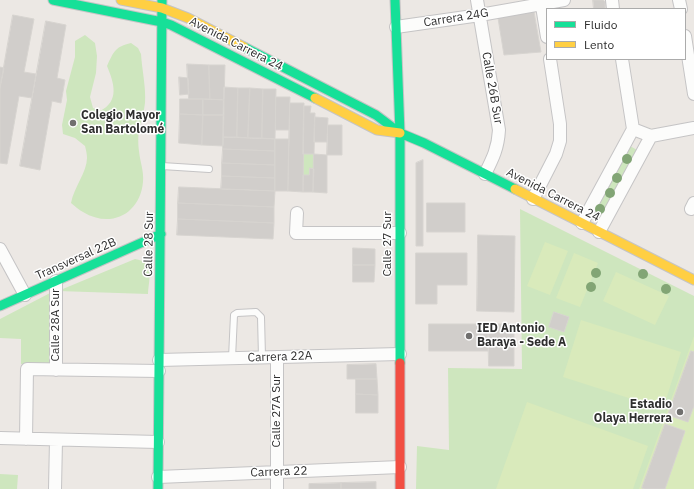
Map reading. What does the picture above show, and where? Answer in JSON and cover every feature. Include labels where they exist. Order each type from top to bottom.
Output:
[{"type":"main road","name":"Avenida Carrera 24","points":[[53,0],[162,22],[180,29],[377,130],[400,133],[424,143],[694,280]]},
{"type":"main road","name":"Avenida Carrera 24","points":[[120,0],[162,4],[376,114],[400,133]]},
{"type":"main road","name":"Calle 27 Sur","points":[[395,0],[400,133],[400,489]]},
{"type":"main road","name":"Calle 28 Sur","points":[[158,483],[162,166],[162,4]]},
{"type":"main road","name":"Transversal 22B","points":[[0,306],[161,234]]},
{"type":"street","name":"Calle 26B Sur","points":[[477,0],[499,130],[498,144],[495,155],[485,174]]},
{"type":"street","name":"Carrera 24G","points":[[396,27],[480,15],[542,2],[564,0]]},
{"type":"street","points":[[542,2],[546,31]]},
{"type":"street","points":[[686,42],[694,94]]},
{"type":"street","points":[[533,199],[556,154],[560,141],[560,124],[550,60]]},
{"type":"street","points":[[582,223],[633,129],[622,60]]},
{"type":"street","points":[[633,129],[651,136],[694,128]]},
{"type":"street","points":[[599,232],[651,136]]},
{"type":"street","points":[[297,214],[296,233],[400,233]]},
{"type":"street","points":[[0,250],[25,295]]},
{"type":"street","name":"Calle 28A Sur","points":[[56,281],[56,370]]},
{"type":"street","name":"Carrera 22A","points":[[26,439],[26,369],[56,370],[159,365],[232,358],[400,354]]},
{"type":"street","name":"Calle 27A Sur","points":[[277,357],[278,489]]},
{"type":"street","points":[[0,438],[158,442]]},
{"type":"street","points":[[55,489],[56,440]]},
{"type":"street","name":"Carrera 22","points":[[158,483],[278,472],[400,467]]},
{"type":"lane","points":[[162,166],[209,169]]},
{"type":"lane","points":[[232,358],[234,315],[237,313],[250,312],[256,312],[261,317],[262,357]]},
{"type":"green space","points":[[85,35],[95,43],[97,56],[96,73],[90,97],[93,108],[100,111],[111,102],[113,97],[114,91],[112,79],[107,66],[113,53],[121,46],[131,43],[138,48],[141,54],[145,103],[138,140],[143,182],[141,193],[136,203],[130,210],[113,218],[104,219],[93,217],[71,203],[85,169],[87,155],[85,146],[75,138],[63,134],[62,125],[67,100],[66,91],[75,57],[75,41]]},
{"type":"green space","points":[[630,146],[637,150],[602,215],[595,211]]},
{"type":"green space","points":[[303,154],[314,154],[314,169],[310,168],[309,175],[303,175]]},
{"type":"green space","points":[[520,209],[694,296],[694,489],[416,489],[417,446],[449,450],[448,368],[522,369]]},
{"type":"green space","points":[[545,242],[568,251],[550,295],[527,286]]},
{"type":"green space","points":[[574,253],[598,263],[580,307],[556,298]]},
{"type":"green space","points":[[135,259],[146,263],[148,267],[150,277],[148,294],[58,291]]},
{"type":"green space","points":[[616,272],[669,296],[655,325],[603,301]]},
{"type":"green space","points":[[52,292],[52,364],[21,364],[21,339],[0,338],[0,319]]},
{"type":"green space","points":[[581,320],[681,352],[663,409],[563,377]]},
{"type":"green space","name":"Estadio Olaya Herrera","points":[[694,336],[694,489],[639,489]]},
{"type":"green space","points":[[527,402],[648,446],[633,489],[496,489]]},
{"type":"green space","points":[[0,474],[18,475],[17,489],[0,489]]},
{"type":"building","points":[[593,0],[603,0],[605,2],[605,8],[594,8]]},
{"type":"building","points":[[534,12],[541,52],[504,55],[498,18]]},
{"type":"building","points":[[13,15],[34,19],[24,72],[36,74],[32,98],[19,96],[7,164],[0,163],[0,88]]},
{"type":"building","points":[[46,21],[66,25],[57,78],[65,80],[61,103],[52,101],[40,170],[20,166]]},
{"type":"building","points":[[187,64],[209,65],[210,99],[189,99]]},
{"type":"building","points":[[209,65],[225,65],[224,100],[210,99]]},
{"type":"building","points":[[0,67],[4,68],[0,88]]},
{"type":"building","points":[[179,77],[188,78],[189,94],[180,95]]},
{"type":"building","points":[[224,87],[238,88],[237,137],[223,137]]},
{"type":"building","points":[[238,88],[250,88],[248,138],[237,137]]},
{"type":"building","points":[[250,88],[263,89],[262,138],[248,138]]},
{"type":"building","points":[[263,89],[276,89],[275,139],[262,138]]},
{"type":"building","points":[[276,97],[290,97],[289,130],[276,130]]},
{"type":"building","points":[[180,99],[203,99],[203,115],[180,114]]},
{"type":"building","points":[[203,99],[224,100],[224,115],[203,115]]},
{"type":"building","points":[[290,103],[304,103],[303,192],[288,191]]},
{"type":"building","points":[[304,106],[311,106],[310,113],[315,113],[314,154],[303,154]]},
{"type":"building","points":[[180,114],[203,115],[202,145],[179,143]]},
{"type":"building","points":[[203,115],[224,115],[223,146],[202,145]]},
{"type":"building","points":[[315,117],[328,118],[327,142],[314,142]]},
{"type":"building","points":[[328,125],[342,125],[342,155],[327,155]]},
{"type":"building","points":[[223,137],[275,139],[275,151],[223,149]]},
{"type":"building","points":[[275,139],[289,139],[288,191],[275,191]]},
{"type":"building","points":[[223,149],[275,151],[275,165],[222,163]]},
{"type":"building","points":[[314,154],[327,155],[327,193],[313,192]]},
{"type":"building","points":[[423,160],[423,246],[416,246],[416,163]]},
{"type":"building","points":[[222,163],[275,165],[275,178],[222,176]]},
{"type":"building","points":[[310,168],[314,169],[313,192],[303,192],[303,175],[309,175]]},
{"type":"building","points":[[222,176],[275,178],[275,191],[221,189]]},
{"type":"building","points":[[179,187],[275,191],[274,207],[178,203]]},
{"type":"building","points":[[178,203],[274,207],[274,223],[178,219]]},
{"type":"building","points":[[427,203],[465,203],[465,232],[427,232]]},
{"type":"building","points":[[178,219],[274,223],[273,239],[177,235]]},
{"type":"building","points":[[478,235],[515,236],[514,312],[477,311]]},
{"type":"building","points":[[353,248],[375,249],[375,265],[353,265]]},
{"type":"building","points":[[416,253],[467,253],[467,285],[437,285],[437,304],[416,304]]},
{"type":"building","points":[[353,265],[375,265],[374,282],[353,282]]},
{"type":"building","points":[[554,312],[569,317],[564,332],[549,327]]},
{"type":"building","points":[[429,324],[488,324],[488,351],[429,351]]},
{"type":"building","points":[[488,324],[514,324],[514,366],[489,366]]},
{"type":"building","points":[[691,351],[694,352],[694,406],[688,422],[668,415]]},
{"type":"building","points":[[376,364],[377,379],[347,379],[347,365]]},
{"type":"building","points":[[356,379],[377,379],[378,395],[356,394]]},
{"type":"building","points":[[356,394],[378,395],[378,413],[356,413]]},
{"type":"building","points":[[665,424],[685,431],[665,489],[642,488]]},
{"type":"building","points":[[376,482],[376,489],[341,489],[341,483]]},
{"type":"building","points":[[341,483],[341,489],[309,489],[309,484]]},
{"type":"traffic: fast","points":[[53,0],[171,25],[315,98]]},
{"type":"traffic: fast","points":[[158,489],[162,0]]},
{"type":"traffic: fast","points":[[395,0],[400,133],[400,363]]},
{"type":"traffic: fast","points":[[244,47],[376,115],[400,133],[424,143],[515,189]]},
{"type":"traffic: fast","points":[[0,306],[161,234]]},
{"type":"traffic: slow","points":[[121,0],[162,8],[188,18],[244,47]]},
{"type":"traffic: slow","points":[[315,98],[377,130],[400,133]]},
{"type":"traffic: slow","points":[[515,189],[694,280]]},
{"type":"traffic: jam","points":[[400,363],[400,489]]},
{"type":"place","name":"Colegio Mayor San Bartolomé","points":[[73,123]]},
{"type":"place","name":"IED Antonio Baraya - Sede A","points":[[469,336]]},
{"type":"place","name":"Estadio Olaya Herrera","points":[[680,412]]}]
